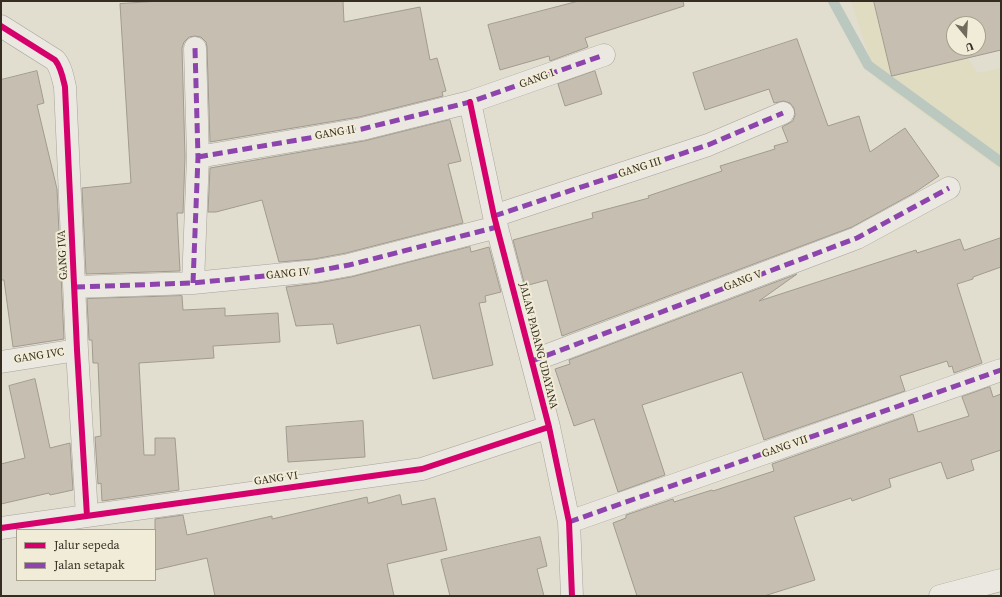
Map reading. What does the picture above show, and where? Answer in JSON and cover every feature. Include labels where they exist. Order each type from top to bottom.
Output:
[{"type":"street","name":"GANG IVA","points":[[1,26],[55,60],[58,63],[63,76],[65,87],[77,350],[87,516]]},
{"type":"street","points":[[192,282],[198,157],[195,48]]},
{"type":"street","name":"GANG I","points":[[470,102],[604,55]]},
{"type":"street","name":"GANG II","points":[[198,157],[362,128],[470,102]]},
{"type":"street","name":"JALAN PADANG UDAYANA","points":[[470,102],[496,222],[549,427],[570,522],[572,596]]},
{"type":"street","name":"GANG III","points":[[496,222],[708,145],[783,113]]},
{"type":"street","name":"GANG V","points":[[532,361],[856,238],[949,188]]},
{"type":"street","name":"GANG IV","points":[[74,286],[192,282],[316,271],[349,265],[496,222]]},
{"type":"street","name":"GANG IVC","points":[[1,362],[77,350]]},
{"type":"street","name":"GANG VII","points":[[570,522],[1001,370]]},
{"type":"street","name":"GANG VI","points":[[1,528],[422,468],[549,427]]},
{"type":"street","points":[[940,596],[1001,580]]},
{"type":"shaded area","points":[[851,1],[934,1],[946,29],[946,56],[966,56],[978,73],[1001,68],[1001,170],[876,79]]},
{"type":"building","points":[[160,1],[343,1],[344,22],[420,7],[430,60],[437,58],[446,91],[442,92],[443,96],[359,117],[210,142],[206,42],[201,37],[189,37],[184,42],[182,48],[185,157],[183,213],[177,213],[180,271],[86,274],[82,188],[131,183],[120,4]]},
{"type":"building","points":[[579,1],[683,1],[684,6],[585,38],[588,47],[550,61],[549,56],[500,70],[488,25]]},
{"type":"building","points":[[874,1],[1001,1],[1001,50],[986,54],[986,16],[946,16],[946,56],[976,56],[892,76]]},
{"type":"building","points":[[797,39],[828,126],[859,116],[870,152],[905,128],[939,176],[914,193],[852,227],[562,336],[547,280],[525,286],[513,240],[593,218],[592,213],[649,198],[648,196],[722,171],[720,166],[775,149],[774,146],[788,142],[782,127],[793,121],[795,115],[794,108],[790,103],[784,101],[774,103],[769,89],[705,110],[693,73]]},
{"type":"building","points":[[37,71],[44,103],[37,105],[57,189],[64,339],[13,347],[4,280],[1,280],[1,80]]},
{"type":"building","points":[[595,71],[602,94],[565,106],[558,84]]},
{"type":"building","points":[[450,120],[461,161],[448,164],[463,223],[346,253],[314,259],[279,262],[262,200],[216,212],[208,212],[210,168],[364,141]]},
{"type":"building","points":[[1001,238],[1001,267],[957,284],[982,363],[954,373],[952,366],[949,367],[947,361],[900,376],[905,391],[764,440],[742,372],[642,405],[665,475],[618,492],[594,419],[574,426],[555,369],[570,364],[569,360],[797,274],[759,301],[916,250],[917,253],[960,239],[964,250]]},
{"type":"building","points":[[470,247],[471,252],[489,247],[501,292],[485,296],[486,302],[479,303],[493,365],[433,379],[420,325],[337,344],[333,324],[296,326],[286,287],[351,277]]},
{"type":"building","points":[[182,296],[183,310],[225,308],[225,316],[278,313],[280,342],[213,346],[214,358],[139,363],[144,455],[155,455],[155,438],[175,438],[179,490],[102,501],[101,483],[98,484],[95,437],[101,436],[98,363],[93,363],[92,340],[89,340],[87,299]]},
{"type":"building","points":[[35,379],[50,448],[70,443],[73,490],[50,495],[49,493],[1,504],[1,464],[25,458],[9,386]]},
{"type":"building","points":[[990,387],[993,397],[1001,394],[1001,450],[971,460],[974,470],[947,479],[941,462],[889,479],[891,487],[852,501],[851,498],[794,517],[815,580],[764,596],[637,596],[613,523],[626,518],[626,515],[673,499],[674,502],[774,471],[772,464],[913,414],[918,432],[969,416],[962,397]]},
{"type":"building","points":[[363,421],[365,457],[288,462],[286,427]]},
{"type":"building","points":[[400,495],[402,505],[435,498],[447,550],[387,564],[394,596],[215,596],[207,558],[156,570],[155,519],[183,515],[187,535],[272,516],[272,519],[367,497],[368,503]]},
{"type":"building","points":[[540,537],[547,566],[537,569],[544,596],[450,596],[441,560]]},
{"type":"waterway","points":[[833,1],[868,65],[1001,162]]},
{"type":"marked path","points":[[193,283],[198,157],[195,48]]},
{"type":"marked path","points":[[198,157],[362,129],[470,102],[604,55]]},
{"type":"marked path","points":[[494,216],[708,145],[783,113]]},
{"type":"marked path","points":[[532,361],[857,238],[949,188]]},
{"type":"marked path","points":[[75,287],[193,283],[316,271],[349,265],[497,227]]},
{"type":"marked path","points":[[569,522],[1001,370]]},
{"type":"cycle path","points":[[1,26],[55,60],[63,76],[65,87],[77,350],[87,516]]},
{"type":"cycle path","points":[[470,102],[494,216],[549,427],[569,522],[572,596]]},
{"type":"cycle path","points":[[1,528],[422,469],[549,427]]}]
